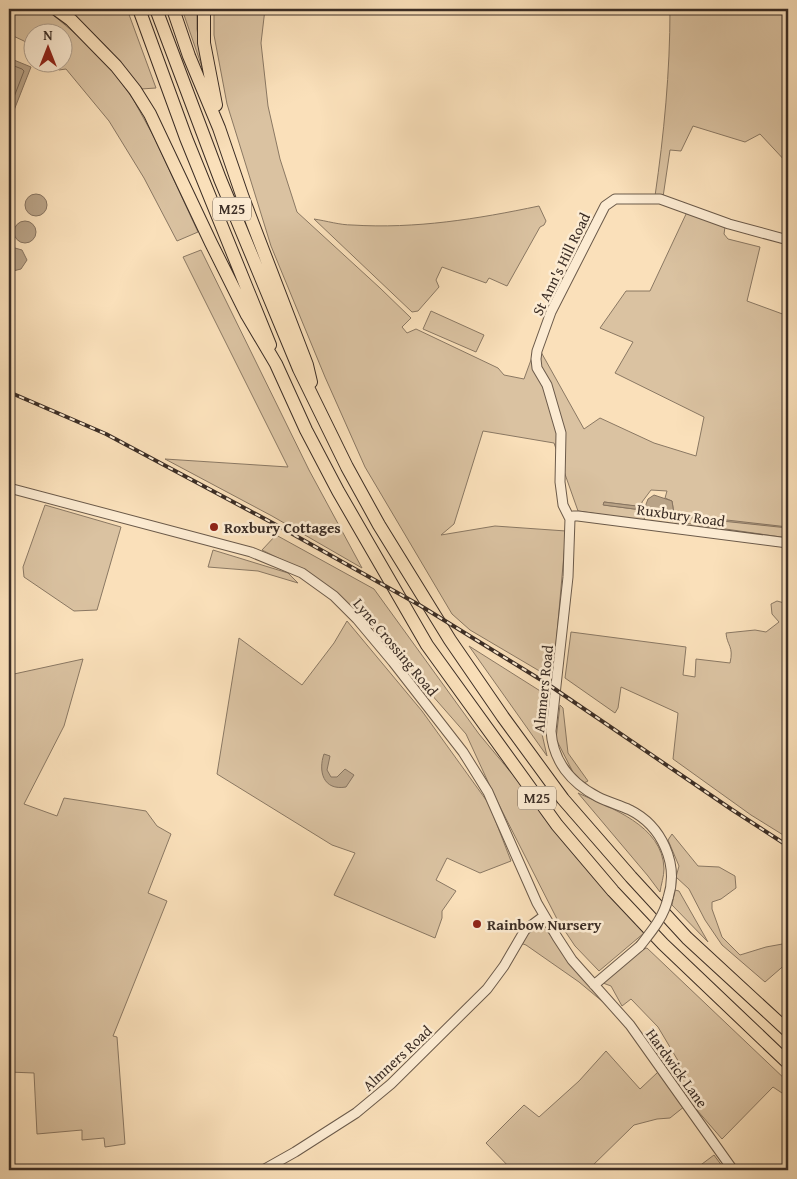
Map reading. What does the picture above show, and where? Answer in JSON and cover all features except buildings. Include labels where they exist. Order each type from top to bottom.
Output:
[{"type":"highway","points":[[56,9],[90,38],[116,66],[150,114],[247,315],[276,364]]},
{"type":"highway","name":"M25","points":[[139,9],[186,138],[268,337],[276,364],[306,430],[338,491],[426,645],[557,825],[614,891],[718,998],[788,1063]]},
{"type":"highway","name":"M25","points":[[156,9],[220,178],[299,369],[347,467],[379,525],[450,640],[503,717],[563,798],[631,877],[687,938],[788,1031]]},
{"type":"highway","points":[[173,9],[189,56],[220,128],[243,198],[307,365],[318,406]]},
{"type":"highway","points":[[204,9],[204,43],[220,128]]},
{"type":"street","name":"St Ann's Hill Road","points":[[570,519],[563,505],[560,482],[561,433],[547,385],[537,368],[537,351],[551,312],[605,206],[615,199],[660,200],[729,224],[788,240]]},
{"type":"street","name":"Lyne Crossing Road","points":[[9,488],[251,552],[302,573],[334,596],[358,619],[463,752],[497,811],[544,916],[572,960],[594,986]]},
{"type":"street","name":"Ruxbury Road","points":[[570,519],[573,516],[578,516],[788,543]]},
{"type":"street","name":"Almners Road","points":[[570,519],[568,578],[550,731],[552,744],[566,772],[580,786],[598,797],[631,811],[649,825],[663,843],[671,867],[671,883],[666,907],[658,922],[640,946],[594,986]]},
{"type":"street","name":"Almners Road","points":[[264,1170],[296,1152],[356,1113],[391,1084],[484,992],[504,966],[525,930],[544,916]]},
{"type":"street","name":"Hardwick Lane","points":[[594,986],[630,1025],[733,1170]]},
{"type":"shaded area","points":[[9,9],[46,9],[62,22],[22,22],[22,40],[9,34]]},
{"type":"shaded area","points":[[65,9],[127,9],[156,88],[141,89],[106,46]]},
{"type":"shaded area","points":[[182,9],[197,9],[197,29],[202,67]]},
{"type":"shaded area","points":[[214,9],[265,9],[261,43],[268,106],[280,159],[297,212],[411,318],[402,327],[407,333],[416,329],[498,368],[504,375],[524,379],[539,338],[541,352],[584,429],[600,418],[654,443],[696,456],[704,417],[615,373],[633,342],[600,328],[626,291],[650,291],[687,212],[725,227],[724,234],[728,239],[760,247],[747,301],[788,316],[788,538],[670,521],[674,514],[672,501],[665,498],[667,491],[651,490],[642,502],[642,507],[604,502],[604,505],[642,510],[645,521],[578,511],[554,443],[483,431],[454,524],[441,535],[495,526],[566,531],[553,679],[470,630],[452,614],[365,467],[325,377],[271,246],[227,104],[214,35]]},
{"type":"shaded area","points":[[670,9],[788,9],[788,164],[760,134],[745,142],[693,126],[681,151],[670,150],[663,197],[655,196],[666,103]]},
{"type":"shaded area","points":[[72,31],[110,67],[133,99],[154,137],[198,232],[177,241],[144,178],[109,121],[68,72],[72,72]]},
{"type":"shaded area","points":[[539,206],[546,221],[540,227],[507,286],[489,278],[486,283],[442,267],[436,280],[439,287],[418,311],[412,312],[314,219],[347,225],[400,226],[469,219]]},
{"type":"shaded area","points":[[201,250],[309,470],[362,568],[272,516],[165,459],[288,467],[183,257]]},
{"type":"shaded area","points":[[431,311],[484,335],[476,352],[423,329]]},
{"type":"shaded area","points":[[45,505],[121,527],[97,610],[74,611],[24,577],[23,567]]},
{"type":"shaded area","points":[[276,535],[374,589],[479,734],[644,933],[599,971],[575,946],[557,919],[495,797],[466,734],[367,621],[314,576],[262,550]]},
{"type":"shaded area","points":[[213,550],[288,573],[298,583],[258,571],[208,567]]},
{"type":"shaded area","points":[[777,601],[788,604],[788,838],[751,815],[673,759],[678,713],[621,687],[618,708],[615,713],[565,678],[571,632],[686,647],[683,675],[695,677],[696,659],[730,663],[731,649],[726,633],[755,630],[766,632],[779,622],[772,614],[771,604]]},
{"type":"shaded area","points":[[347,621],[422,711],[489,804],[511,861],[480,873],[447,858],[436,880],[456,891],[442,911],[442,918],[435,938],[334,895],[355,853],[332,845],[217,774],[239,638],[302,685],[334,643]]},
{"type":"shaded area","points":[[9,646],[14,674],[83,659],[64,726],[24,804],[57,816],[64,798],[146,811],[157,826],[171,834],[148,893],[167,901],[113,1036],[117,1037],[125,1144],[105,1147],[104,1138],[82,1140],[82,1130],[37,1134],[34,1073],[9,1072],[9,1015],[11,1008],[9,1008]]},
{"type":"shaded area","points":[[469,646],[545,694],[542,734],[547,756]]},
{"type":"shaded area","points":[[560,705],[563,708],[568,753],[588,781],[584,783],[574,774],[556,739]]},
{"type":"shaded area","points":[[578,793],[633,820],[655,841],[661,854],[664,869],[660,892],[648,876]]},
{"type":"shaded area","points":[[672,834],[698,866],[719,867],[735,876],[736,888],[721,899],[712,902],[712,909],[722,937],[740,955],[788,943],[788,962],[765,982],[722,945],[705,920],[689,889],[676,877],[679,866],[668,840]]},
{"type":"shaded area","points":[[675,890],[679,891],[708,942],[672,905]]},
{"type":"shaded area","points":[[539,925],[544,928],[568,959],[592,985],[603,1002],[579,982],[526,945],[520,943],[532,928]]},
{"type":"shaded area","points":[[647,948],[788,1082],[788,1097],[773,1087],[722,1139],[690,1102],[670,1118],[634,1125],[588,1170],[512,1170],[486,1143],[524,1105],[539,1117],[579,1081],[606,1051],[640,1089],[658,1072],[669,1071],[680,1064],[658,1027],[631,999],[622,1006],[611,986],[603,983],[643,949]]},
{"type":"shaded area","points":[[714,1155],[725,1170],[694,1170]]},
{"type":"water","points":[[9,58],[22,63],[22,72],[29,72],[9,123]]},
{"type":"water","points":[[36,194],[44,197],[47,205],[44,213],[36,216],[28,213],[25,205],[28,197]]},
{"type":"water","points":[[25,221],[33,224],[36,232],[33,240],[25,243],[17,240],[14,232],[17,224]]},
{"type":"water","points":[[15,248],[22,250],[27,260],[21,269],[13,271],[9,269],[9,250]]},
{"type":"water","points":[[654,495],[672,501],[674,514],[788,528],[665,515],[654,516],[642,510],[603,505],[604,502],[645,507],[648,499]]},
{"type":"water","points":[[324,754],[330,756],[327,770],[331,777],[337,777],[345,769],[354,775],[346,787],[332,786],[327,783],[322,773]]},
{"type":"railway","points":[[9,392],[106,434],[280,527],[421,606],[546,683],[788,846]]},
{"type":"place","name":"Roxbury Cottages","points":[[214,527]]},
{"type":"place","name":"Rainbow Nursery","points":[[477,924]]}]
